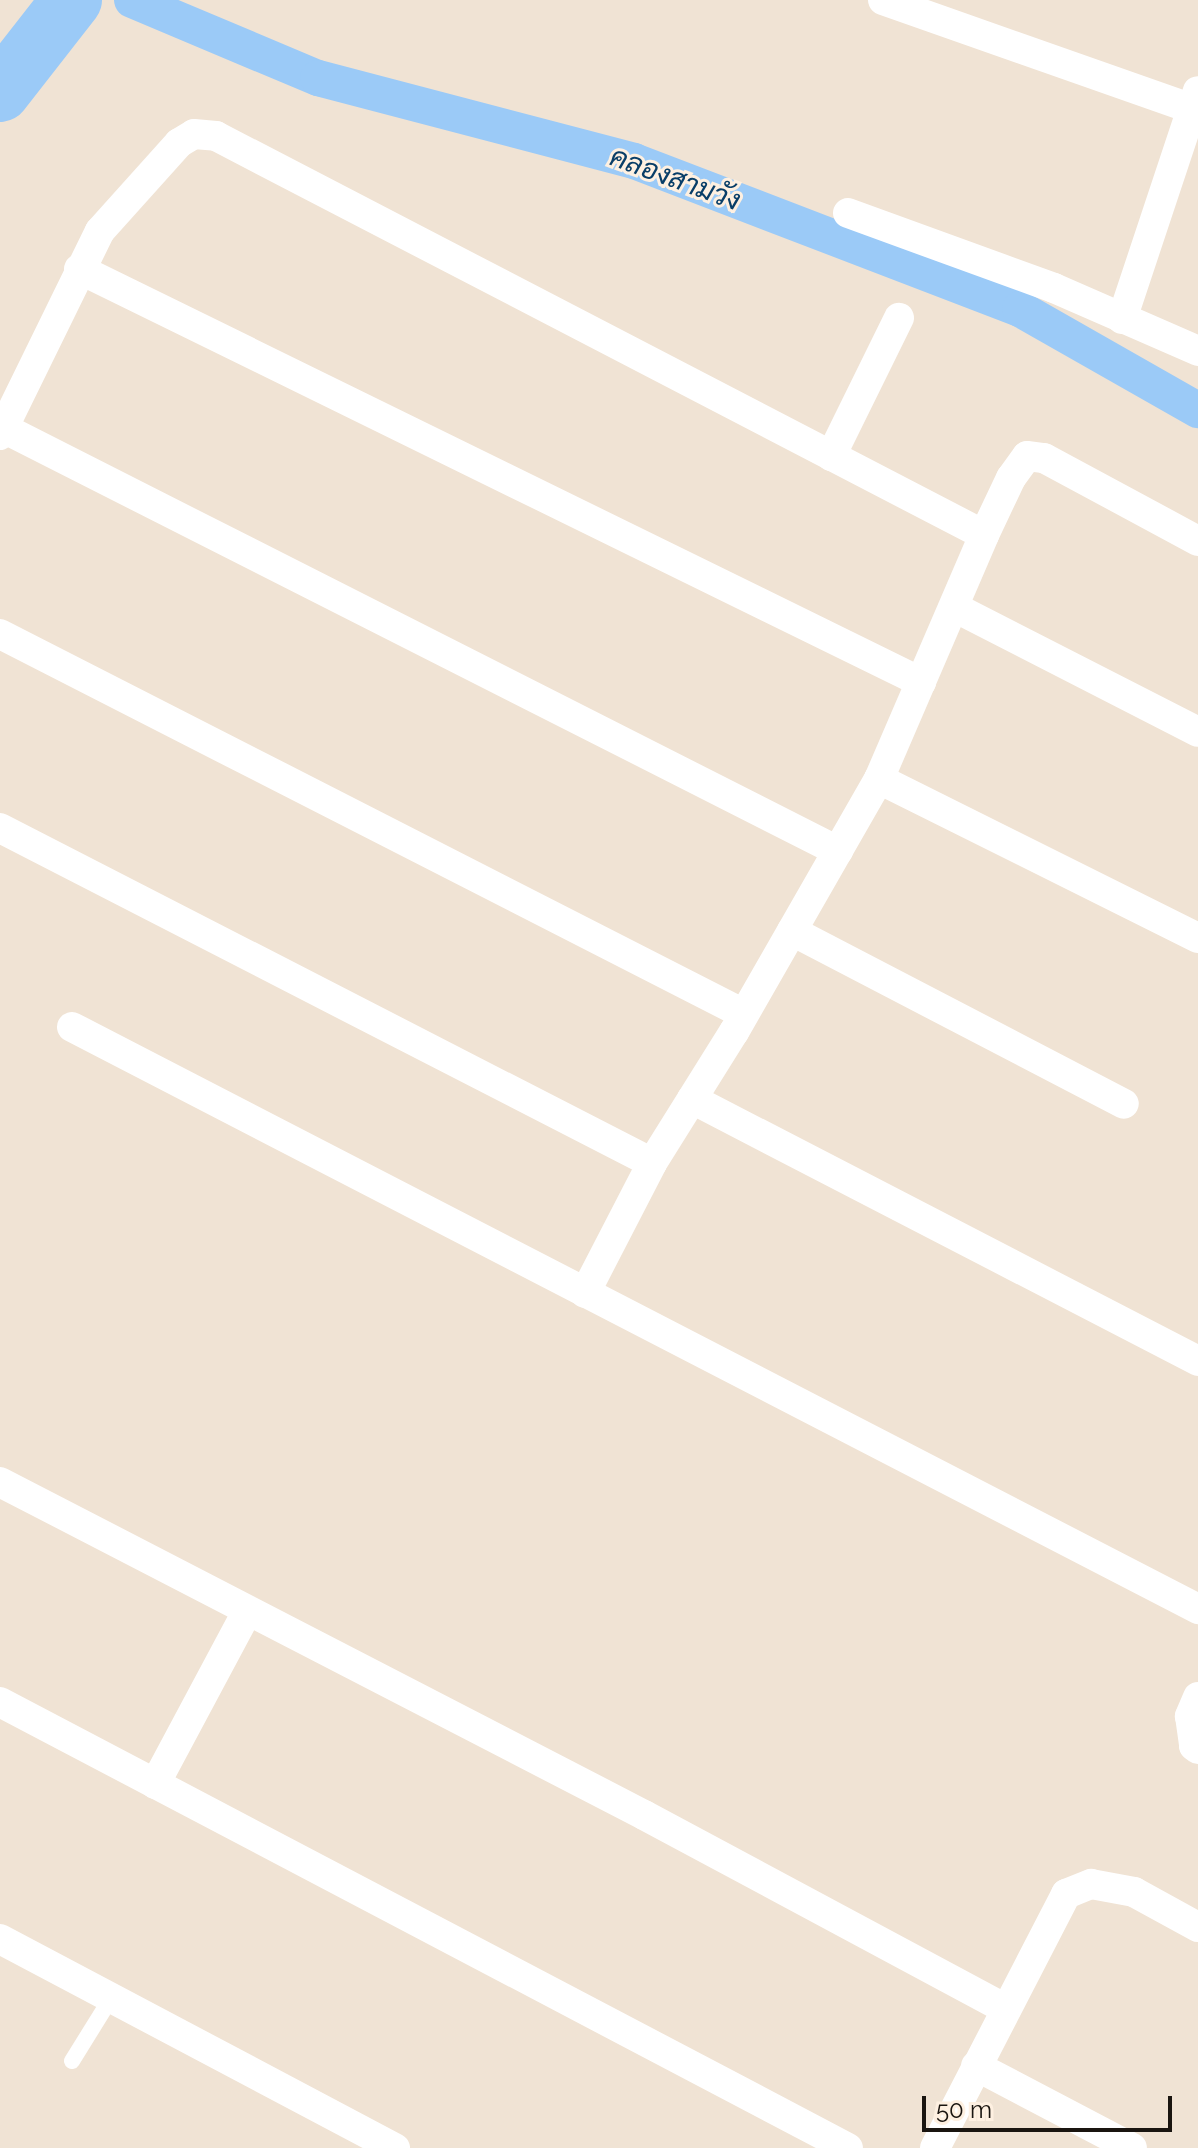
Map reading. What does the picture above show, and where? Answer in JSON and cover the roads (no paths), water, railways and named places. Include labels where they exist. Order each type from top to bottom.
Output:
[{"type":"street","points":[[883,0],[1194,111],[1122,319]]},
{"type":"street","points":[[838,851],[2,432],[100,231],[179,143],[194,134],[216,136],[984,535]]},
{"type":"street","points":[[848,213],[1039,282],[1198,351]]},
{"type":"street","points":[[79,269],[921,682]]},
{"type":"street","points":[[831,456],[899,318]]},
{"type":"street","points":[[585,1293],[652,1163],[744,1014],[879,779],[984,535],[1011,478],[1027,456],[1044,458],[1198,541]]},
{"type":"street","points":[[954,607],[1198,732]]},
{"type":"street","points":[[0,634],[744,1014]]},
{"type":"street","points":[[879,779],[1198,938]]},
{"type":"street","points":[[0,828],[652,1163]]},
{"type":"street","points":[[792,931],[1124,1104]]},
{"type":"street","points":[[72,1027],[1198,1609]]},
{"type":"street","points":[[692,1099],[1198,1361]]},
{"type":"street","points":[[0,1482],[644,1815],[1006,2009]]},
{"type":"street","points":[[155,1784],[247,1612]]},
{"type":"street","points":[[1198,1697],[1190,1716],[1194,1746],[1198,1749]]},
{"type":"street","points":[[0,1702],[848,2148]]},
{"type":"street","points":[[935,2148],[1066,1894],[1091,1884],[1134,1892],[1198,1927]]},
{"type":"street","points":[[0,1939],[395,2148]]},
{"type":"street","points":[[976,2066],[1132,2148]]},
{"type":"lane","points":[[72,2061],[111,1998]]},
{"type":"waterway","points":[[0,92],[72,0]]},
{"type":"waterway","name":"คลองสามวัง","points":[[132,0],[318,78],[634,161],[1020,309],[1198,410]]}]
